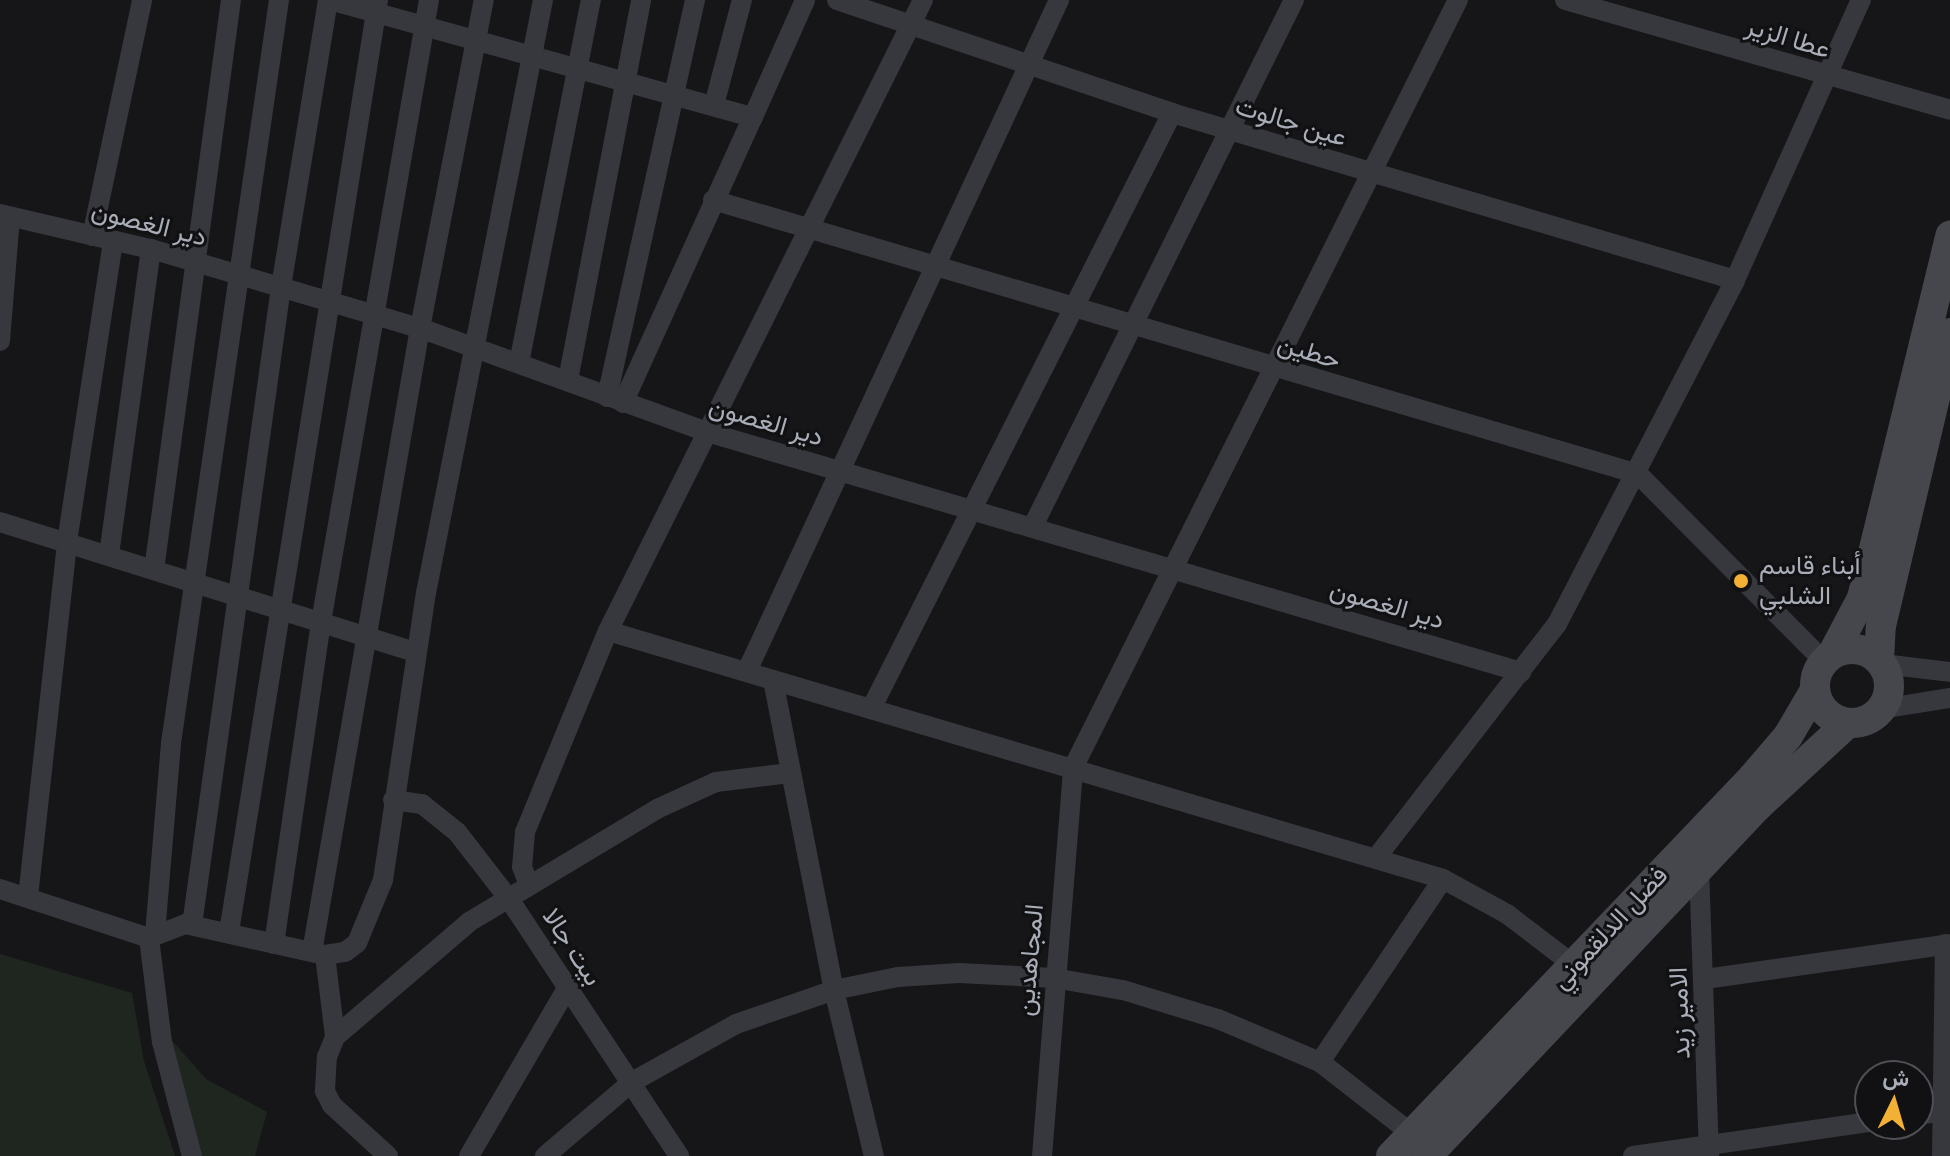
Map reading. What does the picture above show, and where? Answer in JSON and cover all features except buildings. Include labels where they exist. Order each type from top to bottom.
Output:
[{"type":"main road","points":[[1848,723],[1825,712],[1815,690],[1829,657],[1862,598],[1950,236]]},
{"type":"main road","points":[[1410,1149],[1848,723],[1872,718],[1881,709],[1889,692],[1881,662],[1881,626],[1947,363],[1950,333]]},
{"type":"main road","points":[[1829,657],[1852,648],[1881,662]]},
{"type":"main road","name":"فضل الدلقموني","points":[[1410,1149],[1770,757],[1815,690]]},
{"type":"street","points":[[92,236],[142,0]]},
{"type":"street","points":[[154,570],[231,0]]},
{"type":"street","points":[[192,1156],[162,1042],[152,936],[170,759],[279,0]]},
{"type":"street","points":[[192,925],[281,287],[329,0],[377,7],[425,27],[533,53],[753,117]]},
{"type":"street","points":[[274,944],[321,622],[429,0]]},
{"type":"street","points":[[335,1037],[318,954],[365,635],[420,328],[484,0]]},
{"type":"street","points":[[0,889],[152,936],[192,925],[318,954],[345,952],[367,926],[383,880],[416,652],[543,0]]},
{"type":"street","points":[[519,363],[591,0]]},
{"type":"street","points":[[568,380],[641,0]]},
{"type":"street","points":[[615,400],[695,0]]},
{"type":"street","points":[[714,105],[742,0]]},
{"type":"street","name":"عين جالوت","points":[[837,0],[1172,113],[1735,280]]},
{"type":"street","points":[[529,885],[521,855],[525,832],[608,631],[923,0]]},
{"type":"street","points":[[747,671],[1059,0]]},
{"type":"street","points":[[1033,526],[1130,327],[1232,131],[1294,0]]},
{"type":"street","points":[[1073,768],[1458,0]]},
{"type":"street","points":[[1376,858],[1557,624],[1638,474],[1735,280],[1861,0]]},
{"type":"street","name":"عطا الزير","points":[[1579,2],[1827,78],[1950,110]]},
{"type":"street","points":[[615,400],[753,117],[803,3]]},
{"type":"street","points":[[229,932],[333,302],[377,7]]},
{"type":"street","points":[[871,709],[970,506],[1074,310],[1172,113]]},
{"type":"street","name":"حطين","points":[[713,200],[1130,327],[1638,474],[1829,657]]},
{"type":"street","points":[[0,341],[5,215]]},
{"type":"street","name":"دير الغصون","points":[[5,215],[151,249],[375,314],[568,380],[707,432],[970,506],[1521,672]]},
{"type":"street","points":[[28,897],[67,542],[113,240]]},
{"type":"street","points":[[109,555],[151,249]]},
{"type":"street","points":[[0,522],[416,652]]},
{"type":"street","points":[[608,631],[1443,879],[1507,914],[1575,966]]},
{"type":"street","points":[[1881,662],[1950,672]]},
{"type":"street","points":[[773,680],[834,990],[874,1156]]},
{"type":"street","points":[[1881,709],[1950,698]]},
{"type":"street","name":"المجاهدين","points":[[1042,1156],[1073,768]]},
{"type":"street","points":[[388,1156],[332,1105],[325,1091],[327,1057],[335,1037],[429,951],[529,885],[702,788],[733,778],[789,773]]},
{"type":"street","name":"بيت جالا","points":[[393,800],[422,804],[439,814],[509,899],[679,1156]]},
{"type":"street","name":"الامير زيد","points":[[1699,868],[1709,1150]]},
{"type":"street","points":[[1320,1062],[1443,879]]},
{"type":"street","points":[[1705,979],[1947,944],[1946,1111],[1942,1156]]},
{"type":"street","points":[[545,1156],[632,1082],[736,1024],[834,990],[922,974],[1054,978],[1189,1009],[1320,1062],[1410,1149]]},
{"type":"street","points":[[469,1156],[567,988]]},
{"type":"street","points":[[1633,1156],[1709,1150],[1854,1125]]},
{"type":"shaded area","points":[[0,954],[132,993],[144,1061],[175,1156],[0,1156]]},
{"type":"shaded area","points":[[163,1030],[206,1079],[267,1112],[255,1156],[197,1156]]},
{"type":"place","name":"أبناء قاسم الشلبي","points":[[1741,581]]}]
